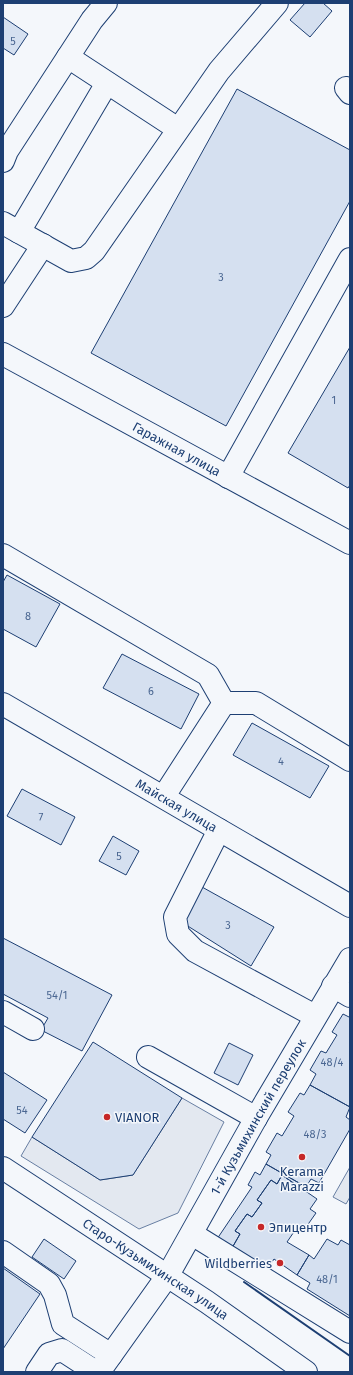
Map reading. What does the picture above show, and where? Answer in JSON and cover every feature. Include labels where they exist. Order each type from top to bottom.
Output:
[{"type":"street","points":[[3,161],[7,151],[92,20],[106,3]]},
{"type":"street","points":[[107,82],[11,227],[71,261],[86,258],[94,251],[219,71],[277,3]]},
{"type":"street","points":[[68,57],[178,129]]},
{"type":"street","points":[[3,306],[43,245]]},
{"type":"street","points":[[228,477],[350,259]]},
{"type":"street","name":"Гаражная улица","points":[[3,354],[350,543]]},
{"type":"street","points":[[3,555],[208,675],[224,703]]},
{"type":"street","points":[[224,703],[256,703],[350,760]]},
{"type":"street","points":[[164,796],[224,703]]},
{"type":"street","name":"Майская улица","points":[[3,704],[164,796],[219,830],[350,906]]},
{"type":"street","points":[[219,830],[175,917],[178,934],[195,951],[315,1016]]},
{"type":"street","name":"1-й Кузьмихинский переулок","points":[[102,1366],[168,1275],[315,1016],[342,991],[350,959]]},
{"type":"street","points":[[3,1012],[33,1029]]},
{"type":"street","points":[[148,1057],[256,1118]]},
{"type":"street","name":"Старо-Кузьмихинская улица","points":[[3,1168],[168,1275],[306,1372]]},
{"type":"street","points":[[192,1234],[350,1332]]},
{"type":"street","points":[[3,1252],[49,1284],[55,1295],[64,1324],[102,1366]]},
{"type":"street","points":[[37,1372],[49,1354],[62,1350],[102,1366]]},
{"type":"shaded area","points":[[182,1098],[224,1122],[178,1213],[139,1229],[21,1156],[32,1137],[100,1180],[133,1175]]},
{"type":"shaded area","points":[[350,1167],[350,1197],[346,1204],[333,1197]]},
{"type":"building","points":[[305,3],[323,3],[332,11],[310,37],[290,20]]},
{"type":"building","points":[[3,17],[28,34],[14,55],[3,48]]},
{"type":"building","points":[[237,89],[350,150],[350,201],[226,426],[91,353]]},
{"type":"building","points":[[350,347],[350,485],[348,488],[288,453]]},
{"type":"building","points":[[7,575],[60,604],[36,647],[3,629],[3,582]]},
{"type":"building","points":[[122,654],[199,694],[181,729],[103,688]]},
{"type":"building","points":[[252,723],[329,766],[310,798],[233,755]]},
{"type":"building","points":[[22,789],[75,817],[61,845],[7,816]]},
{"type":"building","points":[[113,836],[139,851],[126,875],[99,861]]},
{"type":"building","points":[[202,887],[274,927],[251,966],[183,923]]},
{"type":"building","points":[[3,938],[112,995],[82,1051],[41,1030],[48,1018],[3,994]]},
{"type":"building","points":[[343,1014],[349,1017],[350,1016],[350,1107],[310,1085],[316,1074],[310,1070],[321,1051],[326,1053],[337,1035],[332,1032]]},
{"type":"building","name":"VIANOR","points":[[93,1042],[182,1098],[133,1175],[100,1180],[32,1137]]},
{"type":"building","points":[[229,1043],[253,1055],[238,1085],[214,1073]]},
{"type":"building","points":[[3,1072],[47,1100],[25,1133],[3,1119]]},
{"type":"building","points":[[310,1085],[350,1107],[346,1117],[350,1120],[350,1129],[319,1183],[311,1179],[306,1187],[266,1164],[271,1155],[266,1152],[277,1133],[282,1136],[294,1116],[288,1112],[300,1093],[304,1095]]},
{"type":"building","points":[[266,1164],[306,1187],[304,1191],[282,1175],[277,1184],[271,1180],[257,1200],[262,1203],[252,1217],[247,1214],[235,1231],[240,1234],[232,1248],[217,1239],[252,1187],[248,1185],[255,1172],[260,1175]]},
{"type":"building","points":[[282,1175],[317,1199],[310,1209],[316,1213],[304,1230],[298,1226],[287,1242],[309,1255],[297,1275],[274,1259],[266,1271],[232,1248],[240,1234],[235,1231],[247,1214],[252,1217],[262,1203],[257,1200],[271,1180],[277,1184]]},
{"type":"building","points":[[44,1239],[76,1261],[64,1279],[32,1257]]},
{"type":"building","points":[[327,1239],[338,1245],[341,1240],[350,1245],[350,1316],[307,1289],[310,1283],[297,1275],[309,1255],[314,1259]]},
{"type":"building","points":[[3,1268],[40,1294],[3,1349]]},
{"type":"wall","points":[[244,1282],[350,1356]]},
{"type":"place","name":"VIANOR","points":[[107,1117]]},
{"type":"place","name":"Kerama Marazzi","points":[[302,1157]]},
{"type":"place","name":"Эпицентр","points":[[261,1227]]},
{"type":"place","name":"Wildberries","points":[[280,1263]]}]
